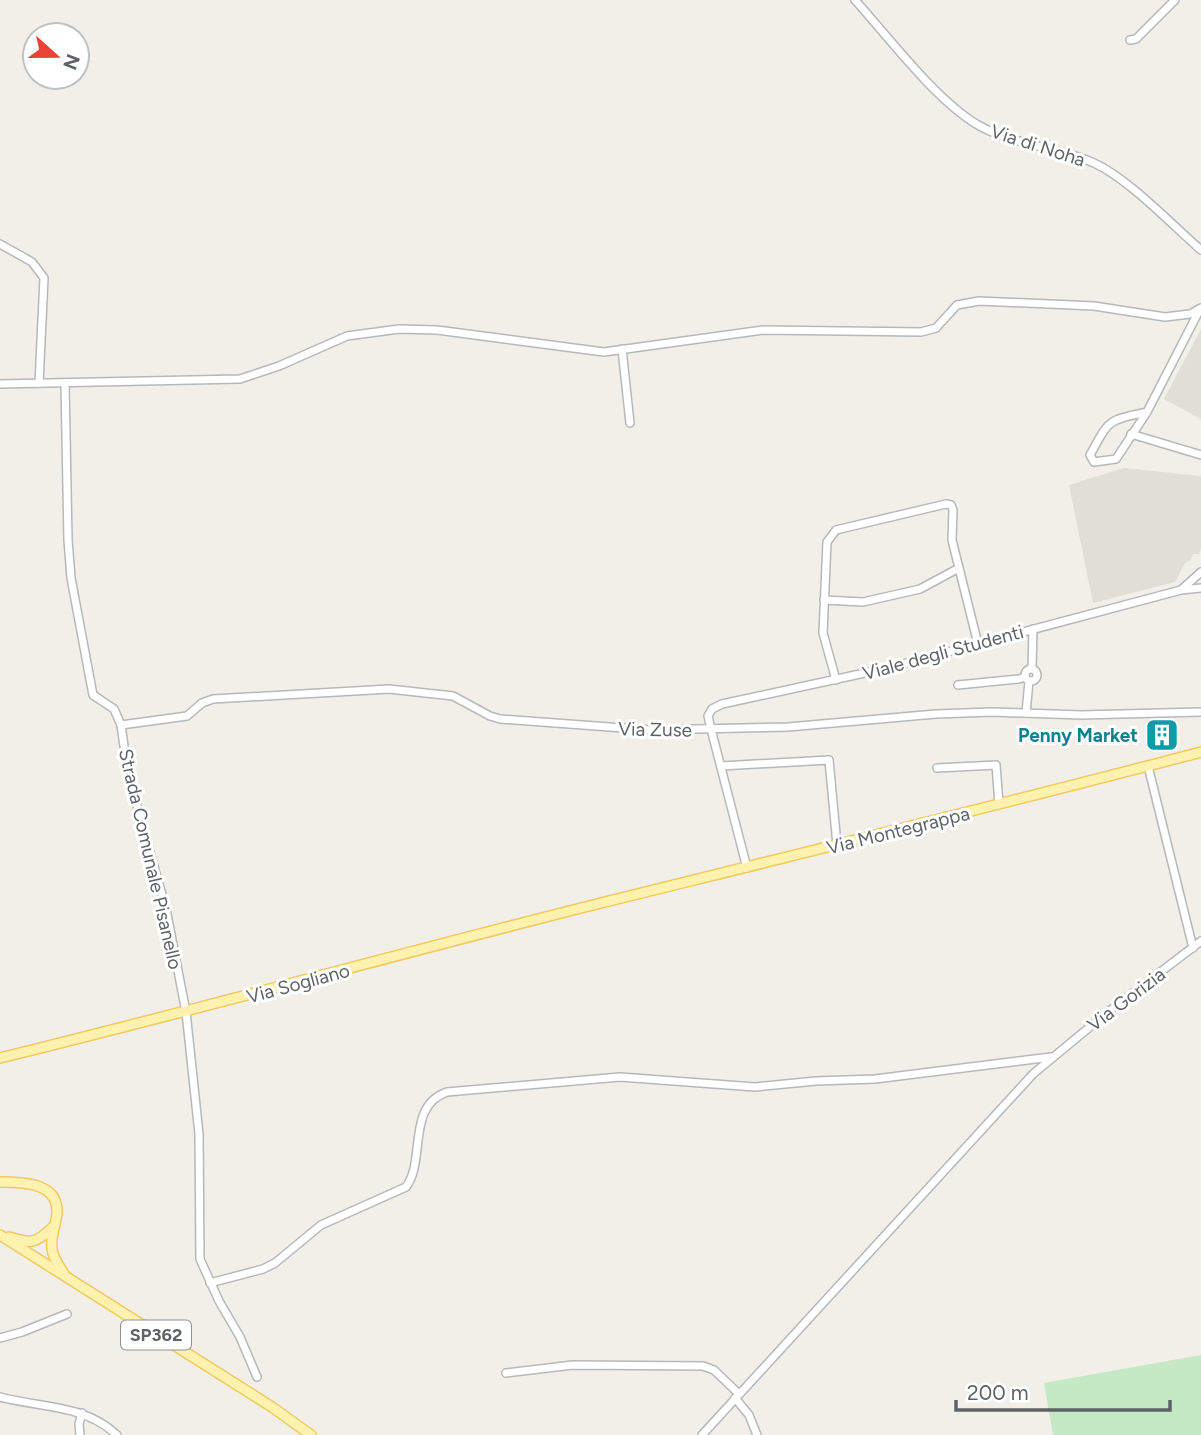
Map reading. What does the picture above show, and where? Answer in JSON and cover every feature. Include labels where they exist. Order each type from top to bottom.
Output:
[{"type":"main road","name":"Via Montegrappa","points":[[594,905],[1201,752]]},
{"type":"main road","name":"Via Sogliano","points":[[0,1058],[186,1013],[594,905]]},
{"type":"main road","points":[[0,1182],[24,1182],[43,1187],[54,1198],[57,1212],[52,1249],[67,1278]]},
{"type":"main road","points":[[0,1235],[27,1242],[39,1241],[53,1227]]},
{"type":"main road","name":"SP362","points":[[0,1235],[272,1407],[311,1435]]},
{"type":"street","name":"Via di Noha","points":[[855,0],[939,94],[975,123],[998,134],[1091,162],[1111,172],[1201,250]]},
{"type":"street","points":[[1130,40],[1136,39],[1175,0]]},
{"type":"street","points":[[0,244],[33,261],[44,278],[39,383]]},
{"type":"street","points":[[0,384],[240,379],[279,366],[347,336],[399,329],[437,330],[591,352],[763,330],[921,332],[936,328],[957,305],[979,301],[1094,306],[1165,317],[1190,314],[1201,308]]},
{"type":"street","points":[[1147,412],[1118,418],[1107,424],[1090,455],[1094,462],[1116,459],[1147,412],[1201,308]]},
{"type":"street","points":[[622,349],[630,423]]},
{"type":"street","name":"Strada Comunale Pisanello","points":[[65,383],[67,527],[71,578],[93,695],[114,709],[121,724],[128,775],[166,909],[186,1013],[199,1134],[200,1259],[257,1377]]},
{"type":"street","points":[[1131,434],[1201,455]]},
{"type":"street","points":[[835,680],[823,633],[827,542],[836,530],[951,505],[951,540],[978,644]]},
{"type":"street","points":[[824,600],[863,602],[920,589],[959,568]]},
{"type":"street","points":[[1181,590],[1201,572]]},
{"type":"street","name":"Viale degli Studenti","points":[[711,729],[708,716],[712,709],[722,704],[835,680],[1181,590],[1201,588]]},
{"type":"street","points":[[1026,713],[1028,669],[1032,668],[1033,629]]},
{"type":"street","points":[[958,685],[1027,679]]},
{"type":"street","name":"Via Zuse","points":[[121,724],[187,716],[202,703],[213,699],[389,689],[453,696],[500,719],[650,730],[788,727],[950,714],[1201,712]]},
{"type":"street","points":[[711,729],[747,868]]},
{"type":"street","points":[[721,766],[829,760],[837,845]]},
{"type":"street","points":[[937,768],[996,765],[999,804]]},
{"type":"street","points":[[1148,766],[1193,948]]},
{"type":"street","name":"Via Gorizia","points":[[702,1435],[995,1113],[1051,1056],[1201,941]]},
{"type":"street","points":[[210,1283],[263,1269],[275,1263],[321,1225],[406,1187],[414,1177],[416,1146],[430,1104],[436,1096],[447,1092],[620,1077],[755,1087],[875,1079],[1051,1056]]},
{"type":"street","points":[[0,1338],[66,1314]]},
{"type":"street","points":[[506,1373],[573,1365],[703,1366],[713,1370],[737,1396],[757,1435]]},
{"type":"street","points":[[0,1397],[82,1413],[107,1425],[117,1435]]},
{"type":"street","points":[[80,1435],[82,1413]]},
{"type":"shaded area","points":[[1201,329],[1201,419],[1164,399]]},
{"type":"shaded area","points":[[1124,468],[1201,476],[1201,549],[1199,554],[1193,554],[1191,560],[1185,563],[1175,582],[1093,603],[1069,485]]},
{"type":"green space","points":[[1201,1355],[1201,1435],[1053,1435],[1044,1383]]},
{"type":"place","name":"Penny Market","points":[[1162,735]]}]
